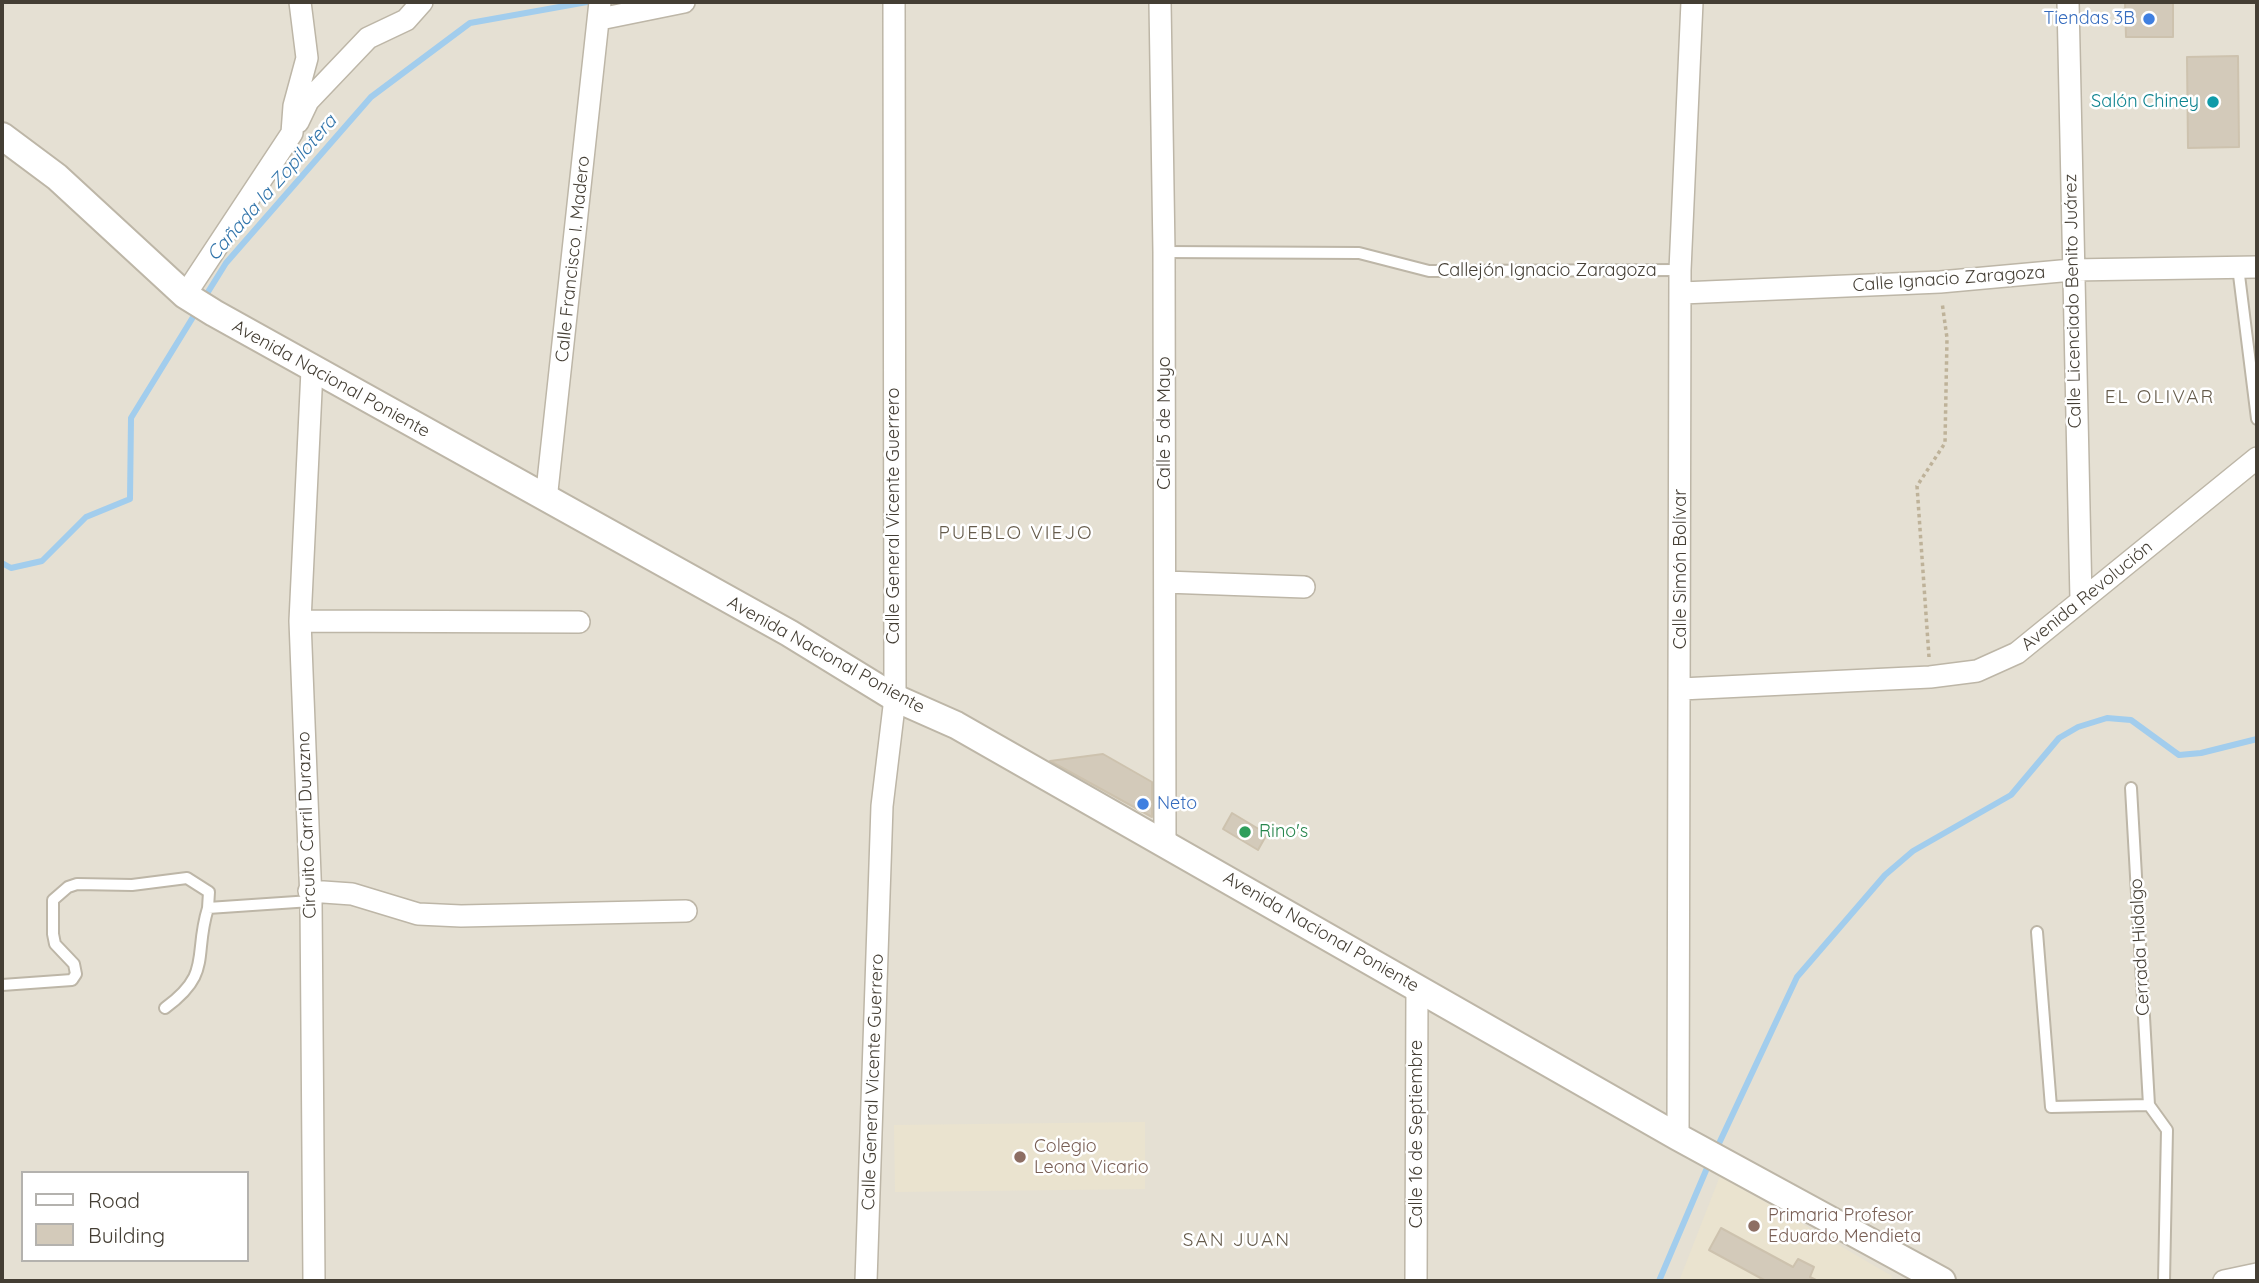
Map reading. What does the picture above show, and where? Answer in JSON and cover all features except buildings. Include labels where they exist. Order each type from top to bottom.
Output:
[{"type":"street","points":[[292,133],[294,106],[307,58],[300,2]]},
{"type":"street","points":[[185,295],[292,133],[308,102],[368,38],[406,20],[422,2]]},
{"type":"street","points":[[600,10],[684,2]]},
{"type":"street","name":"Calle General Vicente Guerrero","points":[[866,1281],[882,806],[895,698],[894,2]]},
{"type":"street","name":"Calle 5 de Mayo","points":[[1160,2],[1164,252],[1165,844]]},
{"type":"street","name":"Calle Simón Bolívar","points":[[1678,1137],[1680,270],[1692,2]]},
{"type":"street","name":"Calle Licenciado Benito Juárez","points":[[2068,2],[2081,600]]},
{"type":"street","name":"Calle Francisco I. Madero","points":[[546,500],[600,10]]},
{"type":"street","name":"Avenida Nacional Poniente","points":[[2,136],[57,177],[185,295],[214,313],[789,633],[895,698],[956,724],[1678,1137],[1942,1281]]},
{"type":"street","name":"Calle Ignacio Zaragoza","points":[[1682,293],[1940,282],[2072,270],[2248,267]]},
{"type":"street","name":"Circuito Carril Durazno","points":[[312,369],[300,621],[310,896],[314,1281]]},
{"type":"street","name":"Avenida Revolución","points":[[1681,690],[1930,677],[1977,671],[2017,653],[2257,458]]},
{"type":"street","points":[[1165,582],[1304,587]]},
{"type":"street","points":[[300,621],[579,622]]},
{"type":"street","points":[[310,896],[352,894],[418,914],[461,916],[686,911]]},
{"type":"street","name":"Calle 16 de Septiembre","points":[[1416,1281],[1418,987]]},
{"type":"street","points":[[2224,1281],[2257,1274]]},
{"type":"lane","name":"Callejón Ignacio Zaragoza","points":[[1164,252],[1359,253],[1429,271],[1680,270]]},
{"type":"lane","points":[[2248,267],[2257,419]]},
{"type":"lane","name":"Cerrada Hidalgo","points":[[2131,788],[2149,1105],[2167,1130],[2164,1281]]},
{"type":"lane","points":[[2,985],[72,980],[76,974],[74,964],[55,944],[52,925],[53,900],[68,887],[78,884],[132,885],[187,878],[209,892],[203,925],[201,966],[183,995],[165,1008]]},
{"type":"lane","points":[[208,908],[310,896]]},
{"type":"lane","points":[[2037,932],[2052,1107],[2149,1105]]},
{"type":"path","points":[[1930,677],[1917,486],[1945,443],[1947,338],[1940,282]]},
{"type":"shaded area","points":[[2,2],[2257,2],[2257,1281],[2,1281]]},
{"type":"shaded area","name":"Colegio Leona Vicario","points":[[1145,1122],[1145,1189],[895,1192],[894,1125]]},
{"type":"shaded area","name":"Primaria Profesor Eduardo Mendieta","points":[[1720,1176],[1892,1276],[1891,1281],[1679,1281]]},
{"type":"waterway","name":"Cañada la Zopilotera","points":[[203,300],[226,263],[371,97],[470,23],[587,2]]},
{"type":"waterway","name":"Cañada la Zopilotera","points":[[2,563],[11,568],[42,561],[86,517],[130,499],[131,418],[198,309]]},
{"type":"waterway","points":[[1715,1152],[1797,977],[1885,875],[1913,851],[2011,795],[2059,738],[2078,727],[2107,718],[2131,720],[2179,755],[2201,753],[2257,739]]},
{"type":"waterway","points":[[1659,1281],[1710,1161]]},
{"type":"place","name":"Tiendas 3B","points":[[2149,19]]},
{"type":"place","name":"Salón Chiney","points":[[2213,102]]},
{"type":"place","name":"Neto","points":[[1143,804]]},
{"type":"place","name":"Rino's","points":[[1245,832]]},
{"type":"place","name":"Colegio Leona Vicario","points":[[1020,1157]]},
{"type":"place","name":"Primaria Profesor Eduardo Mendieta","points":[[1754,1226]]},
{"type":"district","name":"EL OLIVAR","points":[[2160,397]]},
{"type":"district","name":"PUEBLO VIEJO","points":[[1016,533]]},
{"type":"district","name":"SAN JUAN","points":[[1237,1240]]}]
